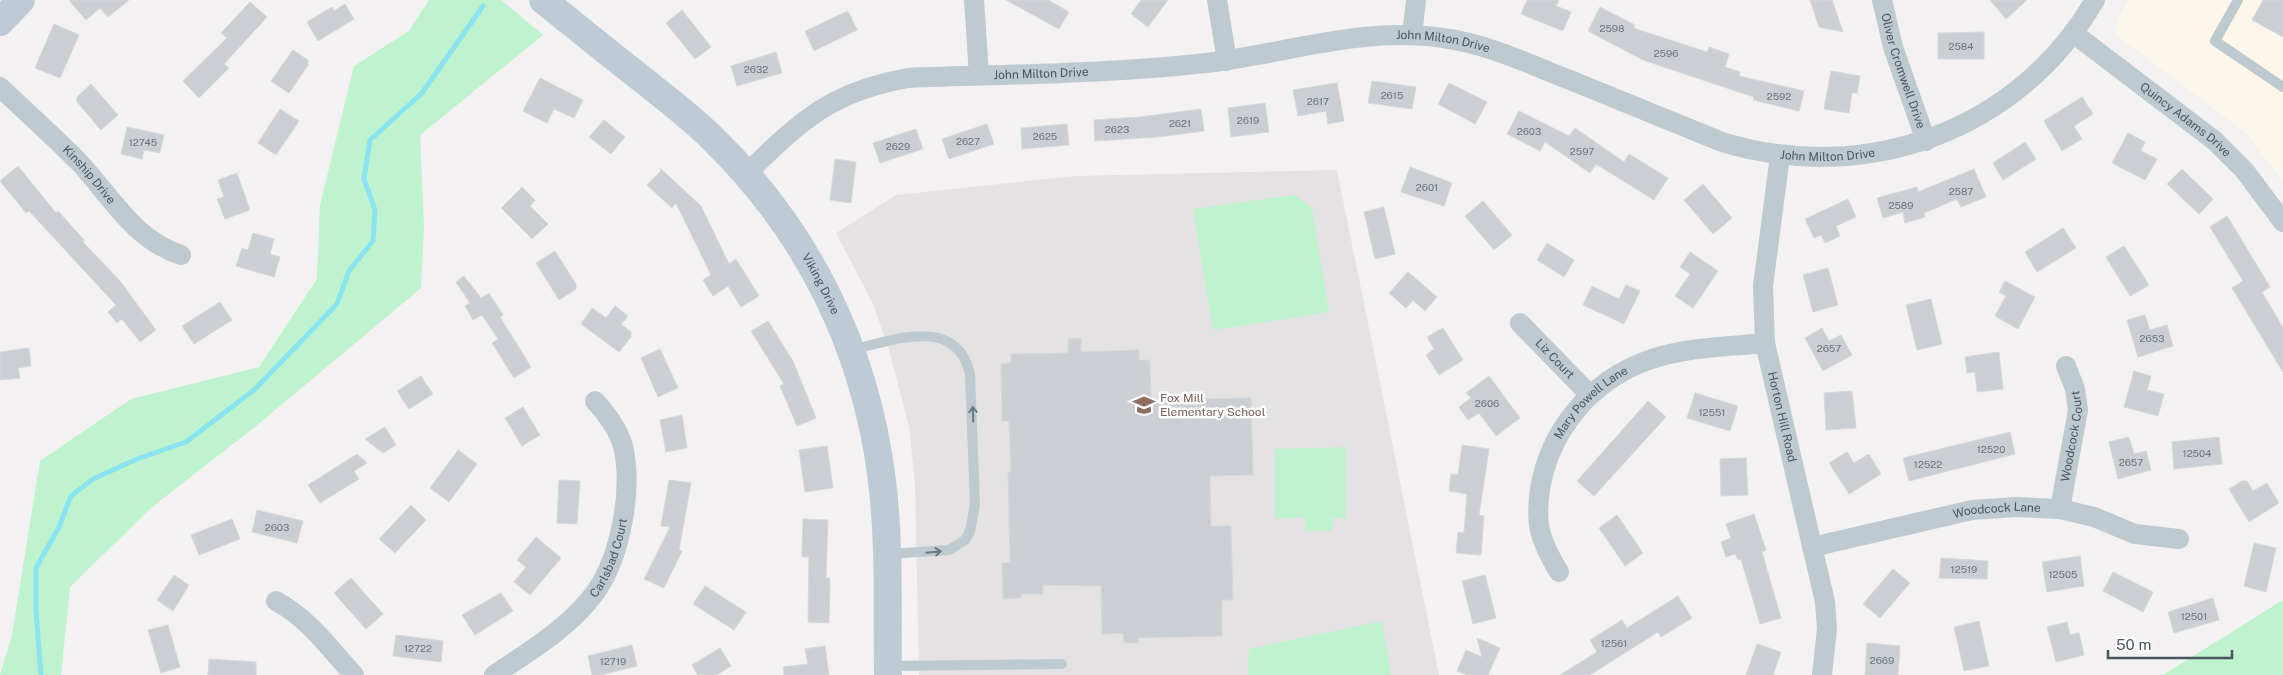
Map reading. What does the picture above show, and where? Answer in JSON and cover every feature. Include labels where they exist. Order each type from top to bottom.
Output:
[{"type":"street","points":[[0,22],[21,0]]},
{"type":"street","name":"Viking Drive","points":[[543,0],[687,115],[747,173],[791,229],[838,313],[852,350],[873,424],[882,482],[886,554],[888,670]]},
{"type":"street","points":[[974,0],[979,75]]},
{"type":"street","points":[[1217,0],[1227,61]]},
{"type":"street","points":[[1412,35],[1416,0]]},
{"type":"street","name":"Oliver Cromwell Drive","points":[[1882,0],[1893,47],[1926,140]]},
{"type":"street","name":"John Milton Drive","points":[[747,173],[796,126],[821,108],[849,94],[881,83],[908,78],[1167,67],[1227,61],[1330,41],[1412,35],[1466,42],[1505,54],[1722,142],[1780,156],[1820,158],[1855,156],[1882,152],[1926,140],[1978,116],[2009,96],[2049,62],[2073,34],[2096,0]]},
{"type":"street","name":"Quincy Adams Drive","points":[[2073,34],[2216,141],[2244,170],[2283,222]]},
{"type":"street","name":"Kinship Drive","points":[[0,87],[78,162],[138,232],[155,244],[181,255]]},
{"type":"street","name":"Horton Hill Road","points":[[1780,156],[1763,286],[1766,343],[1825,602],[1827,629],[1822,675]]},
{"type":"street","name":"Liz Court","points":[[1520,323],[1590,395]]},
{"type":"street","name":"Mary Powell Lane","points":[[1558,572],[1548,553],[1540,531],[1538,501],[1543,475],[1550,454],[1561,430],[1577,408],[1608,381],[1647,360],[1712,348],[1766,343]]},
{"type":"street","name":"Woodcock Court","points":[[2060,509],[2078,410],[2075,389],[2066,366]]},
{"type":"street","name":"Carlsbad Court","points":[[494,675],[562,626],[597,590],[610,562],[620,533],[625,503],[626,475],[623,447],[616,428],[595,401]]},
{"type":"street","name":"Woodcock Lane","points":[[1812,546],[1990,508],[2060,509],[2094,517],[2135,534],[2179,539]]},
{"type":"street","points":[[276,601],[292,610],[308,625],[354,675]]},
{"type":"lane","points":[[2238,0],[2215,41],[2283,87]]},
{"type":"lane","points":[[852,350],[910,336],[939,338],[959,350],[969,367],[975,505],[970,532],[965,540],[949,550],[886,554]]},
{"type":"lane","points":[[888,670],[1062,664]]},
{"type":"shaded area","points":[[2128,0],[2283,0],[2283,182],[2246,133],[2115,34],[2118,20]]},
{"type":"shaded area","name":"Fox Mill Elementary School","points":[[1337,170],[1439,675],[919,675],[915,483],[909,427],[888,346],[873,304],[836,233],[896,195],[1075,176]]},
{"type":"green space","points":[[429,0],[501,0],[543,35],[420,135],[424,226],[421,288],[256,426],[152,507],[70,587],[61,675],[0,675],[12,635],[40,461],[131,399],[259,367],[317,279],[320,205],[354,66],[409,31]]},
{"type":"green space","points":[[1294,195],[1312,208],[1329,312],[1213,330],[1193,209]]},
{"type":"green space","points":[[1346,447],[1346,518],[1332,518],[1333,531],[1306,531],[1305,517],[1275,519],[1275,449]]},
{"type":"green space","points":[[2283,600],[2283,675],[2163,675]]},
{"type":"green space","points":[[1382,621],[1391,675],[1248,675],[1249,649]]},
{"type":"building","points":[[69,0],[129,0],[108,17],[100,8],[86,20]]},
{"type":"building","points":[[1006,0],[1048,0],[1069,12],[1059,29]]},
{"type":"building","points":[[1141,0],[1168,0],[1148,27],[1131,14]]},
{"type":"building","points":[[1527,0],[1559,0],[1556,6],[1571,12],[1563,31],[1521,14]]},
{"type":"building","points":[[1810,0],[1832,0],[1843,32],[1819,27]]},
{"type":"building","points":[[1990,0],[2027,0],[2006,19]]},
{"type":"building","points":[[2263,0],[2283,0],[2283,37],[2252,20]]},
{"type":"building","points":[[250,2],[267,17],[224,64],[229,68],[199,98],[183,81],[227,38],[221,33]]},
{"type":"building","points":[[345,4],[354,19],[318,41],[307,22],[332,7],[334,11]]},
{"type":"building","points":[[1600,7],[1635,25],[1633,28],[1707,52],[1709,47],[1729,54],[1725,67],[1740,72],[1739,76],[1804,91],[1799,111],[1753,100],[1754,97],[1643,60],[1588,31]]},
{"type":"building","points":[[682,10],[711,47],[695,59],[666,23]]},
{"type":"building","points":[[848,11],[857,30],[814,51],[805,31]]},
{"type":"building","points":[[54,24],[79,35],[60,78],[35,68]]},
{"type":"building","points":[[1984,32],[1984,59],[1938,59],[1938,33]]},
{"type":"building","points":[[293,50],[308,60],[308,65],[289,93],[271,81]]},
{"type":"building","points":[[776,52],[782,73],[737,86],[731,66]]},
{"type":"building","points":[[1831,71],[1860,76],[1857,93],[1852,93],[1849,113],[1824,109]]},
{"type":"building","points":[[540,78],[583,100],[574,118],[554,109],[547,123],[523,111]]},
{"type":"building","points":[[1372,81],[1416,87],[1412,109],[1368,103]]},
{"type":"building","points":[[1337,83],[1344,121],[1328,124],[1326,111],[1298,116],[1293,90]]},
{"type":"building","points":[[1449,83],[1487,102],[1475,124],[1438,104]]},
{"type":"building","points":[[91,84],[118,115],[101,130],[77,102],[77,97]]},
{"type":"building","points":[[2082,97],[2093,114],[2074,126],[2082,139],[2062,151],[2044,121]]},
{"type":"building","points":[[1265,103],[1269,132],[1231,137],[1228,108]]},
{"type":"building","points":[[280,109],[299,121],[276,155],[258,143]]},
{"type":"building","points":[[1201,109],[1204,131],[1158,137],[1095,141],[1094,120],[1140,117]]},
{"type":"building","points":[[1519,111],[1569,136],[1575,128],[1624,162],[1629,154],[1668,178],[1654,200],[1596,164],[1590,173],[1545,142],[1540,151],[1507,134]]},
{"type":"building","points":[[604,120],[625,137],[611,154],[589,137]]},
{"type":"building","points":[[987,124],[994,144],[949,159],[942,139]]},
{"type":"building","points":[[1067,124],[1069,145],[1022,149],[1021,128]]},
{"type":"building","points":[[127,127],[164,135],[160,153],[144,150],[142,159],[121,154]]},
{"type":"building","points":[[916,129],[923,149],[880,163],[873,143]]},
{"type":"building","points":[[2128,133],[2145,142],[2141,151],[2157,159],[2145,180],[2112,163]]},
{"type":"building","points":[[2025,142],[2036,159],[2003,180],[1993,163]]},
{"type":"building","points":[[835,159],[856,162],[851,203],[830,200]]},
{"type":"building","points":[[18,166],[56,213],[58,211],[84,240],[83,242],[120,281],[156,330],[140,342],[122,319],[117,323],[108,312],[116,305],[29,211],[26,213],[0,181]]},
{"type":"building","points":[[1410,167],[1452,183],[1444,206],[1401,192]]},
{"type":"building","points":[[660,168],[701,206],[729,264],[736,259],[759,296],[741,307],[728,286],[713,296],[703,280],[711,275],[676,203],[672,208],[647,185],[661,171]]},
{"type":"building","points":[[1974,169],[1986,197],[1961,207],[1957,199],[1924,213],[1925,217],[1905,223],[1903,212],[1883,218],[1877,198],[1917,187],[1918,192]]},
{"type":"building","points":[[2182,169],[2213,199],[2199,214],[2167,184]]},
{"type":"building","points":[[237,173],[250,210],[225,219],[217,199],[224,197],[218,180]]},
{"type":"building","points":[[1703,184],[1732,218],[1713,234],[1684,200]]},
{"type":"building","points":[[522,187],[535,200],[530,206],[548,224],[532,239],[501,208]]},
{"type":"building","points":[[1848,199],[1856,217],[1836,226],[1840,236],[1825,243],[1821,235],[1814,238],[1805,219]]},
{"type":"building","points":[[1483,201],[1512,235],[1494,250],[1465,216]]},
{"type":"building","points":[[1384,207],[1395,254],[1375,259],[1364,212]]},
{"type":"building","points":[[2227,216],[2270,287],[2262,292],[2283,328],[2283,372],[2232,288],[2243,281],[2210,227]]},
{"type":"building","points":[[2063,228],[2076,248],[2037,272],[2025,252]]},
{"type":"building","points":[[253,233],[274,239],[270,254],[280,257],[274,277],[236,266],[242,248],[248,250]]},
{"type":"building","points":[[1547,243],[1574,260],[1564,277],[1537,260]]},
{"type":"building","points":[[2124,246],[2149,285],[2130,296],[2106,257]]},
{"type":"building","points":[[555,251],[576,284],[576,289],[559,300],[536,263]]},
{"type":"building","points":[[1690,252],[1718,271],[1693,308],[1675,296],[1690,274],[1680,267]]},
{"type":"building","points":[[1828,268],[1838,305],[1813,312],[1803,275]]},
{"type":"building","points":[[1408,272],[1437,297],[1425,311],[1413,300],[1406,308],[1389,293]]},
{"type":"building","points":[[464,276],[481,298],[489,293],[503,315],[500,317],[531,367],[514,378],[492,343],[498,339],[482,315],[473,320],[465,306],[470,303],[456,282]]},
{"type":"building","points":[[2005,281],[2035,297],[2018,329],[1995,316],[2006,296],[1999,292]]},
{"type":"building","points":[[1626,285],[1640,291],[1624,324],[1583,305],[1592,286],[1619,299]]},
{"type":"building","points":[[1931,299],[1942,344],[1917,350],[1906,305]]},
{"type":"building","points":[[220,302],[232,320],[194,344],[182,326]]},
{"type":"building","points":[[615,306],[628,316],[621,324],[631,332],[631,337],[619,352],[581,324],[592,308],[606,318]]},
{"type":"building","points":[[2145,315],[2150,330],[2167,325],[2173,346],[2138,357],[2127,320]]},
{"type":"building","points":[[768,321],[793,361],[816,418],[797,426],[780,386],[784,384],[751,331]]},
{"type":"building","points":[[1443,328],[1463,360],[1439,375],[1426,355],[1434,349],[1427,337]]},
{"type":"building","points":[[1822,328],[1829,341],[1841,335],[1852,355],[1823,371],[1805,338]]},
{"type":"building","points":[[1081,338],[1081,352],[1139,350],[1139,360],[1150,360],[1151,400],[1251,398],[1253,475],[1210,476],[1211,526],[1231,526],[1233,600],[1222,600],[1222,636],[1138,638],[1138,643],[1124,643],[1123,633],[1102,634],[1101,586],[1043,585],[1043,594],[1021,594],[1021,598],[1003,599],[1002,563],[1010,563],[1008,473],[1011,472],[1009,421],[1002,421],[1001,364],[1011,363],[1011,354],[1068,353],[1068,339]]},
{"type":"building","points":[[29,348],[31,366],[18,368],[20,378],[0,380],[0,352]]},
{"type":"building","points":[[660,349],[678,388],[658,397],[641,358]]},
{"type":"building","points":[[1999,352],[2003,389],[1977,392],[1975,372],[1967,373],[1965,357]]},
{"type":"building","points":[[2134,371],[2151,376],[2147,390],[2164,394],[2158,416],[2124,407]]},
{"type":"building","points":[[421,376],[433,394],[409,409],[397,391]]},
{"type":"building","points":[[1489,376],[1520,418],[1496,436],[1479,413],[1468,420],[1459,407],[1471,398],[1466,393]]},
{"type":"building","points":[[1852,391],[1856,428],[1826,430],[1824,393]]},
{"type":"building","points":[[1695,393],[1738,406],[1730,431],[1687,418]]},
{"type":"building","points":[[1648,401],[1666,417],[1594,496],[1577,481]]},
{"type":"building","points":[[523,407],[540,435],[522,446],[505,418]]},
{"type":"building","points":[[682,415],[687,448],[666,452],[660,420]]},
{"type":"building","points":[[385,427],[396,445],[383,453],[365,439]]},
{"type":"building","points":[[2010,432],[2015,454],[1909,481],[1903,458]]},
{"type":"building","points":[[2129,437],[2134,454],[2146,451],[2151,470],[2118,479],[2109,442]]},
{"type":"building","points":[[2219,437],[2222,464],[2174,469],[2172,442]]},
{"type":"building","points":[[1462,445],[1489,449],[1479,515],[1484,516],[1481,555],[1456,553],[1458,532],[1464,533],[1467,494],[1449,491],[1451,474],[1458,475]]},
{"type":"building","points":[[827,446],[833,488],[805,492],[799,450]]},
{"type":"building","points":[[458,450],[477,464],[449,502],[430,488]]},
{"type":"building","points":[[1847,452],[1854,463],[1869,454],[1881,474],[1849,494],[1829,463]]},
{"type":"building","points":[[357,454],[367,463],[354,471],[359,479],[320,503],[308,485]]},
{"type":"building","points":[[1746,458],[1748,495],[1721,496],[1720,459]]},
{"type":"building","points":[[559,480],[580,481],[577,524],[557,523]]},
{"type":"building","points":[[669,480],[691,483],[679,550],[682,551],[664,588],[644,579],[670,527],[661,526]]},
{"type":"building","points":[[2242,481],[2247,481],[2253,491],[2267,483],[2279,503],[2249,522],[2229,489]]},
{"type":"building","points":[[411,505],[426,520],[395,553],[379,539]]},
{"type":"building","points":[[257,510],[303,521],[297,543],[252,532]]},
{"type":"building","points":[[1754,514],[1766,550],[1762,552],[1781,618],[1760,624],[1741,559],[1738,560],[1735,554],[1726,557],[1721,542],[1731,538],[1726,524]]},
{"type":"building","points":[[1617,515],[1643,553],[1625,566],[1599,528]]},
{"type":"building","points":[[232,519],[240,539],[199,555],[191,535]]},
{"type":"building","points":[[803,519],[828,520],[826,578],[830,578],[829,623],[808,622],[809,557],[802,557]]},
{"type":"building","points":[[536,537],[561,558],[530,595],[514,582],[526,567],[517,560]]},
{"type":"building","points":[[2254,543],[2276,548],[2266,592],[2244,586]]},
{"type":"building","points":[[2080,556],[2084,586],[2047,592],[2042,562]]},
{"type":"building","points":[[1941,558],[1988,561],[1987,579],[1939,578]]},
{"type":"building","points":[[1893,569],[1910,583],[1880,618],[1863,604]]},
{"type":"building","points":[[2113,572],[2153,592],[2143,612],[2103,591]]},
{"type":"building","points":[[174,575],[189,585],[173,611],[157,600]]},
{"type":"building","points":[[1485,575],[1496,618],[1473,624],[1462,581]]},
{"type":"building","points":[[351,578],[383,614],[366,629],[334,593]]},
{"type":"building","points":[[705,586],[746,612],[734,630],[693,604]]},
{"type":"building","points":[[501,593],[513,611],[475,635],[462,615]]},
{"type":"building","points":[[1678,596],[1692,618],[1661,637],[1658,632],[1590,675],[1560,675],[1597,652],[1590,640],[1622,620],[1627,628]]},
{"type":"building","points":[[2213,598],[2219,620],[2174,633],[2168,612]]},
{"type":"building","points":[[1979,621],[1989,666],[1964,671],[1954,627]]},
{"type":"building","points":[[2067,622],[2070,635],[2079,633],[2084,655],[2056,662],[2047,627]]},
{"type":"building","points":[[168,625],[180,667],[161,673],[148,630]]},
{"type":"building","points":[[396,635],[443,641],[441,662],[393,656]]},
{"type":"building","points":[[1477,638],[1500,648],[1488,675],[1467,675],[1457,671],[1466,650],[1482,657]]},
{"type":"building","points":[[1867,643],[1900,646],[1898,675],[1865,675]]},
{"type":"building","points":[[1757,644],[1781,652],[1773,675],[1746,675]]},
{"type":"building","points":[[632,645],[637,666],[601,675],[592,675],[588,656]]},
{"type":"building","points":[[825,646],[829,675],[784,675],[783,667],[808,664],[805,649]]},
{"type":"building","points":[[720,648],[731,666],[717,675],[698,675],[692,665]]},
{"type":"building","points":[[209,659],[256,662],[256,675],[208,675]]},
{"type":"waterway","points":[[41,675],[36,611],[36,568],[59,527],[71,496],[93,479],[137,459],[186,442],[254,390],[337,304],[349,271],[373,241],[375,210],[364,179],[370,140],[422,93],[483,6]]},
{"type":"place","name":"Fox Mill Elementary School","points":[[1144,405]]}]
